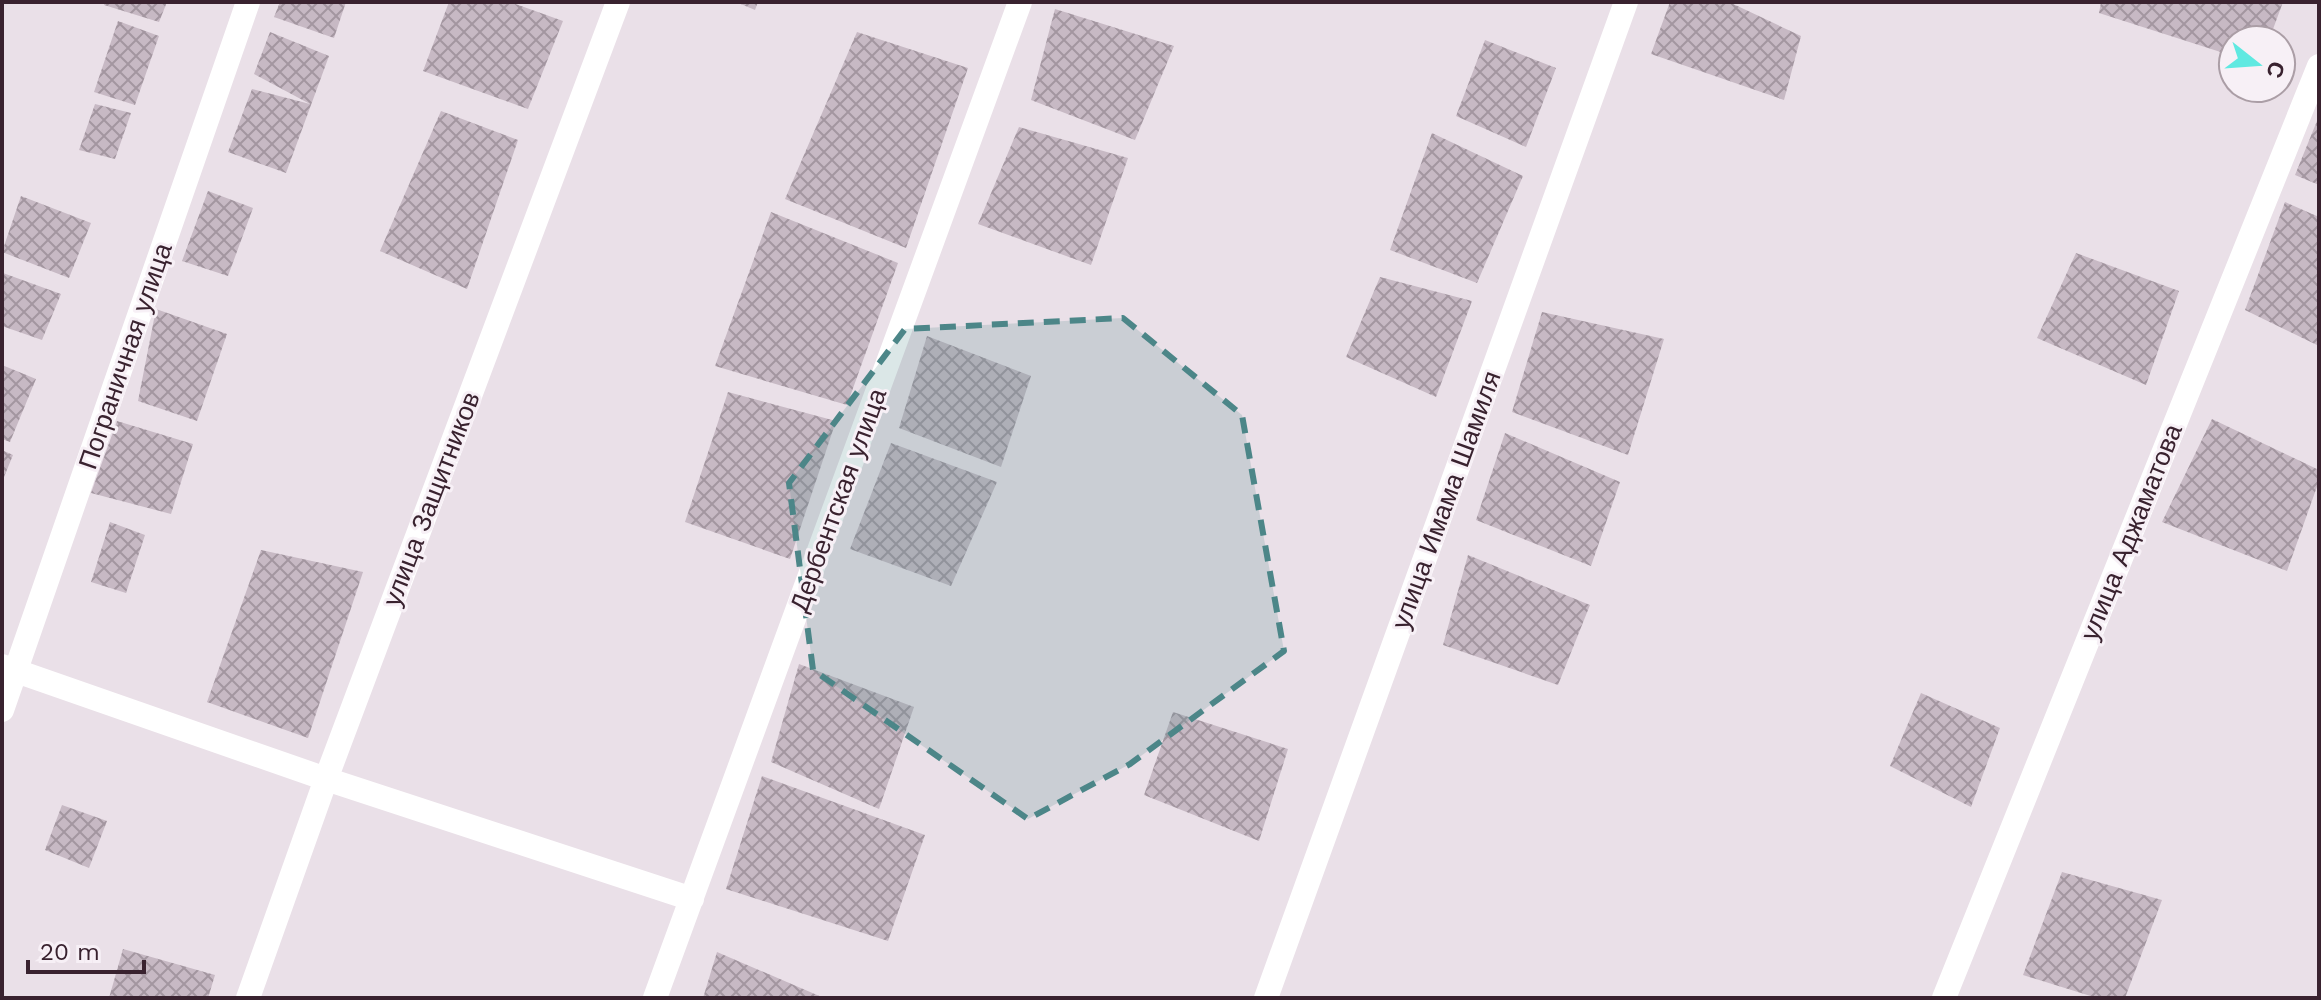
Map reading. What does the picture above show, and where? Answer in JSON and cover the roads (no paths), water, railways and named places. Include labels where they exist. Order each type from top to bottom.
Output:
[{"type":"street","name":"Пограничная улица","points":[[2,710],[9,668],[248,2]]},
{"type":"street","name":"улица Защитников","points":[[248,998],[326,779],[618,2]]},
{"type":"street","name":"Дербентская улица","points":[[655,998],[1020,2]]},
{"type":"street","name":"улица Имама Шамиля","points":[[1266,998],[1626,2]]},
{"type":"street","name":"улица Аджаматова","points":[[1944,998],[2319,66]]},
{"type":"street","points":[[9,668],[326,779],[692,899]]}]
